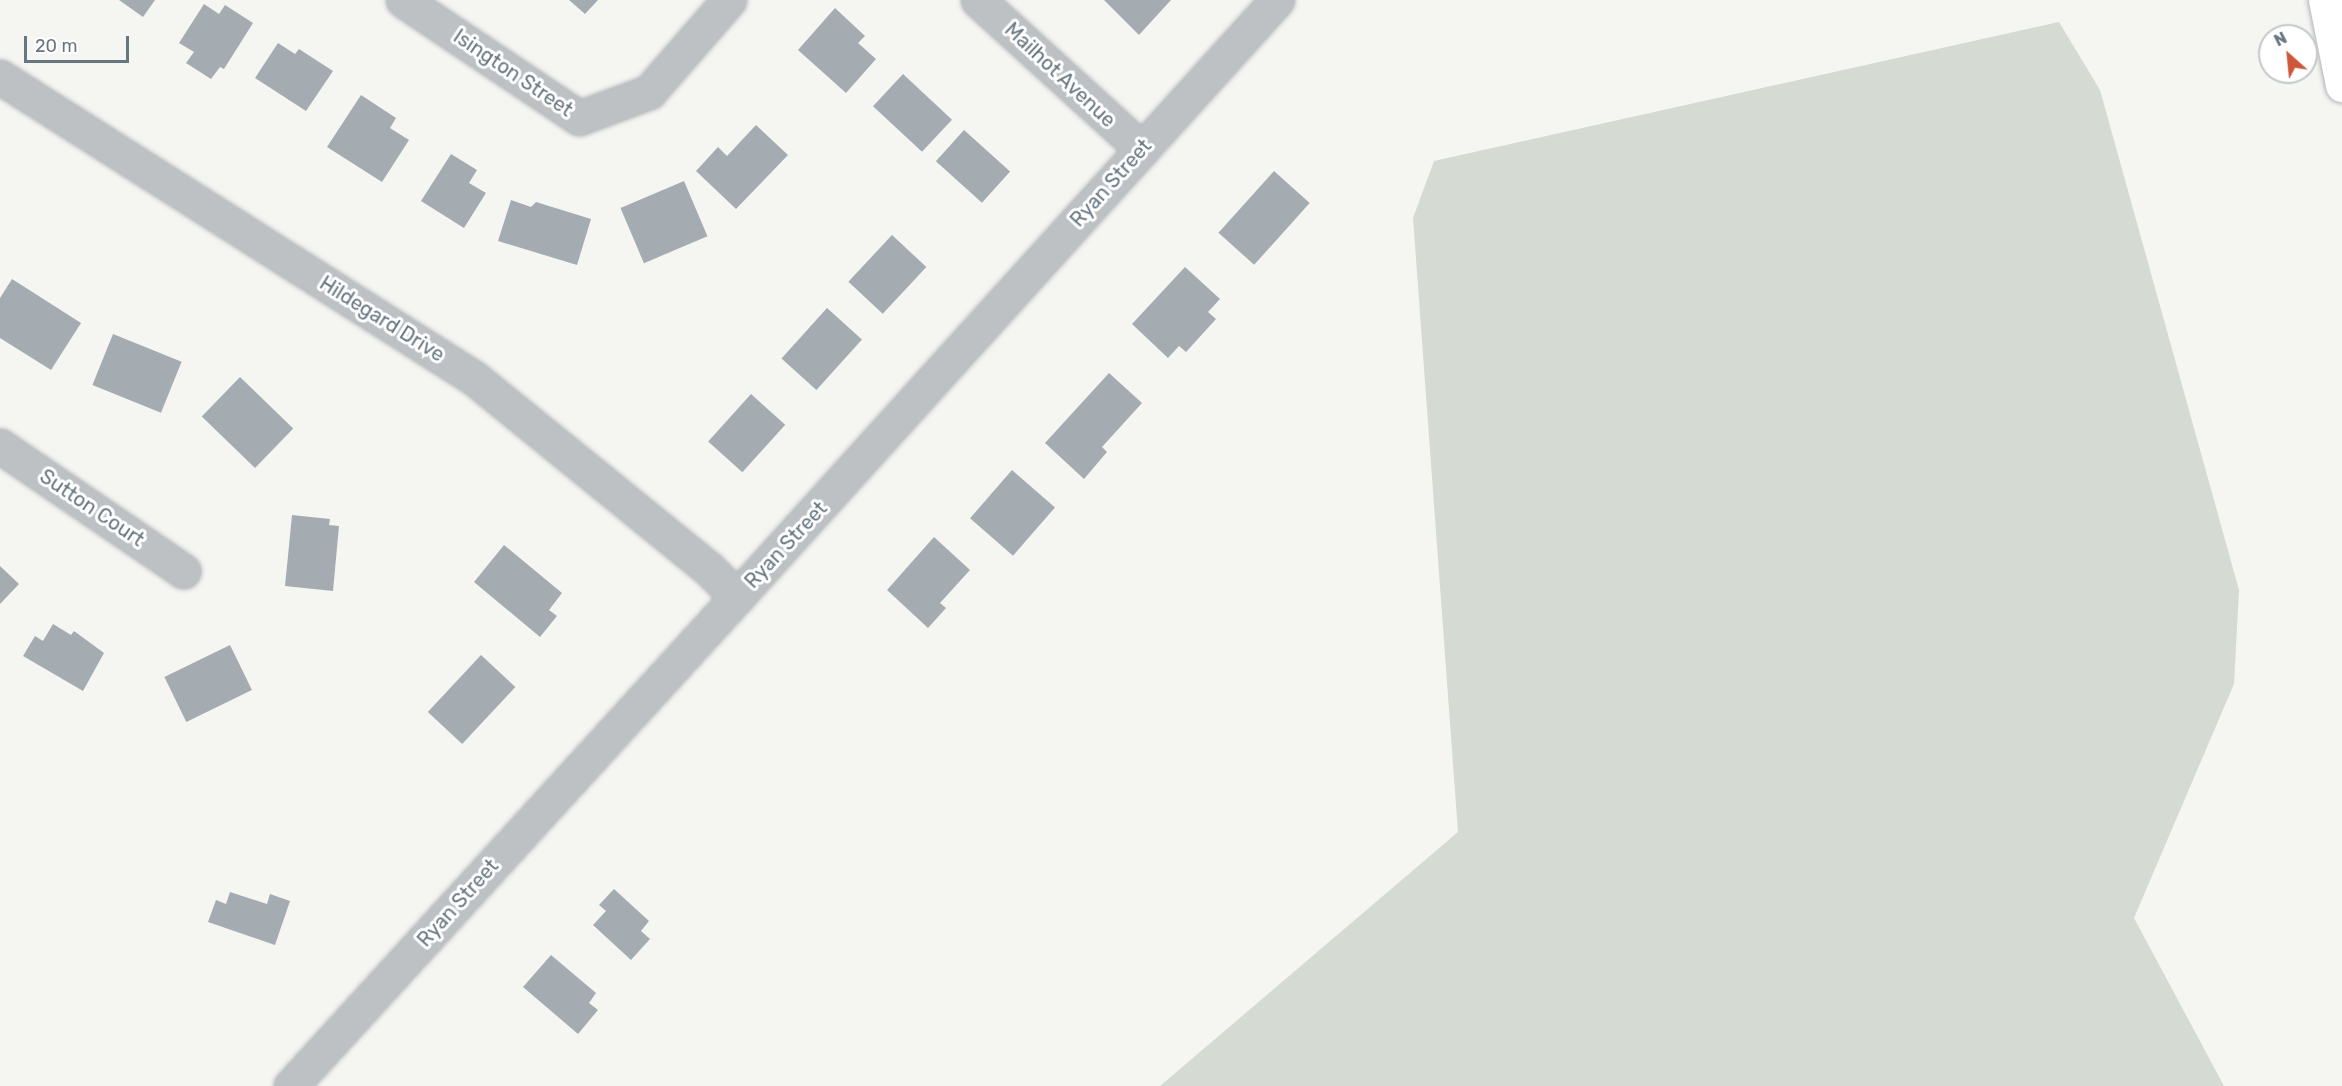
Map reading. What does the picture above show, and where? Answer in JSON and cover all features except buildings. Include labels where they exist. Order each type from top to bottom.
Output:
[{"type":"highway","points":[[2325,0],[2342,85]]},
{"type":"street","name":"Isington Street","points":[[403,0],[579,117],[649,92],[729,0]]},
{"type":"street","name":"Mailhot Avenue","points":[[978,0],[1142,149]]},
{"type":"street","name":"Ryan Street","points":[[291,1086],[1277,0]]},
{"type":"street","name":"Hildegard Drive","points":[[0,77],[474,378],[709,569],[737,597]]},
{"type":"street","name":"Sutton Court","points":[[0,446],[183,571]]},
{"type":"shaded area","points":[[2059,22],[2100,90],[2239,590],[2234,684],[2134,918],[2224,1086],[1160,1086],[1458,832],[1413,218],[1434,161]]}]
